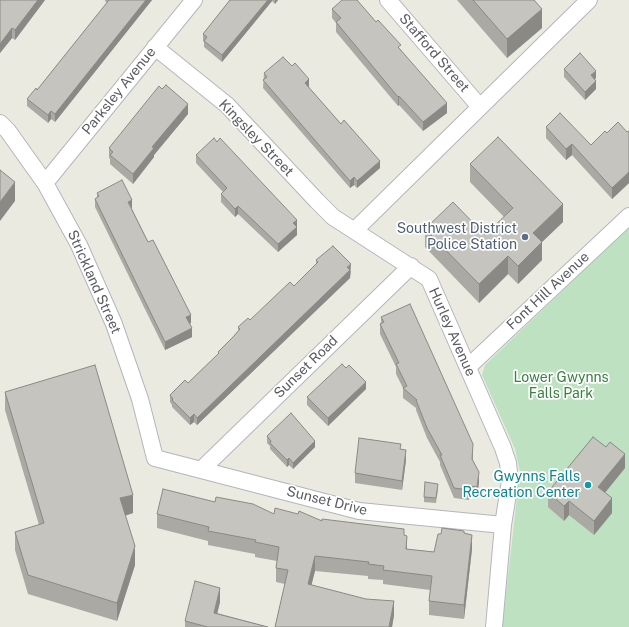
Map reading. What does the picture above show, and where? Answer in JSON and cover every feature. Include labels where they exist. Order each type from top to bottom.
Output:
[{"type":"street","name":"Parksley Avenue","points":[[45,183],[194,0]]},
{"type":"street","name":"Stafford Street","points":[[388,0],[480,107]]},
{"type":"street","points":[[355,230],[589,0]]},
{"type":"street","name":"Kingsley Street","points":[[156,47],[227,105],[333,217],[355,230]]},
{"type":"street","name":"Strickland Street","points":[[0,123],[8,131],[45,183],[79,245],[114,324],[140,399],[155,458]]},
{"type":"street","name":"Font Hill Avenue","points":[[468,366],[629,216]]},
{"type":"street","name":"Hurley Avenue","points":[[355,230],[429,279],[468,366],[508,463],[510,481],[503,525],[494,627]]},
{"type":"street","name":"Sunset Road","points":[[202,469],[411,266]]},
{"type":"street","name":"Sunset Drive","points":[[155,458],[359,511],[503,525]]},
{"type":"green space","name":"Lower Gwynns Falls Park","points":[[629,227],[629,627],[502,627],[520,472],[515,449],[482,375],[485,365]]},
{"type":"building","points":[[0,0],[38,0],[15,30],[12,28],[0,44]]},
{"type":"building","points":[[109,0],[146,0],[55,114],[51,111],[48,115],[27,99],[36,88],[37,90]]},
{"type":"building","points":[[230,0],[268,0],[222,55],[204,41],[207,37],[203,34]]},
{"type":"building","points":[[342,0],[357,0],[376,22],[378,20],[401,45],[398,47],[447,103],[423,122],[399,96],[398,97],[336,22],[341,18],[332,9]]},
{"type":"building","points":[[473,0],[534,0],[542,9],[507,39]]},
{"type":"building","points":[[580,53],[596,71],[591,75],[596,81],[585,92],[564,69]]},
{"type":"building","points":[[283,57],[292,66],[295,63],[309,79],[305,83],[341,124],[344,120],[380,161],[357,181],[354,177],[350,181],[263,80],[267,77],[264,73]]},
{"type":"building","points":[[166,85],[188,104],[152,147],[154,148],[133,174],[110,155],[113,152],[109,148],[159,86],[162,89]]},
{"type":"building","points":[[560,113],[591,145],[605,131],[607,133],[618,122],[627,132],[629,131],[629,172],[612,188],[572,144],[566,149],[546,127]]},
{"type":"building","name":"Southwest District Police Station","points":[[498,137],[563,204],[533,233],[542,242],[518,266],[508,256],[479,284],[425,229],[453,202],[485,235],[513,208],[470,164]]},
{"type":"building","points":[[214,138],[217,142],[220,138],[297,220],[293,223],[297,227],[278,244],[238,206],[235,209],[221,194],[227,188],[196,155]]},
{"type":"building","points":[[0,170],[15,182],[0,202]]},
{"type":"building","points":[[122,180],[132,200],[128,202],[148,242],[153,240],[191,315],[186,317],[192,328],[165,342],[95,199],[99,196],[97,193]]},
{"type":"building","points":[[333,246],[351,264],[347,267],[350,270],[197,418],[194,414],[190,418],[172,400],[173,399],[170,395],[185,380],[188,383],[219,353],[218,352],[240,329],[238,327],[248,318],[250,320],[290,282],[294,286],[318,262],[316,260]]},
{"type":"building","points":[[410,304],[473,444],[472,459],[479,472],[477,487],[470,486],[469,490],[454,488],[440,455],[442,455],[427,428],[417,400],[403,388],[407,386],[396,364],[399,363],[380,324],[384,322],[381,317]]},
{"type":"building","points":[[342,364],[346,368],[349,365],[366,382],[328,418],[307,397]]},
{"type":"building","points":[[95,365],[133,495],[120,498],[135,546],[117,603],[28,575],[15,532],[44,523],[5,392]]},
{"type":"building","points":[[291,413],[315,441],[293,463],[289,458],[287,460],[270,443],[271,441],[267,436]]},
{"type":"building","name":"Gwynns Falls Recreation Center","points":[[593,437],[606,447],[610,442],[625,454],[598,487],[612,498],[594,521],[569,501],[564,506],[548,492]]},
{"type":"building","points":[[359,438],[401,444],[400,449],[406,450],[402,481],[355,473]]},
{"type":"building","points":[[425,482],[438,484],[436,498],[424,497]]},
{"type":"building","points":[[163,489],[215,502],[216,497],[253,504],[274,514],[275,508],[298,514],[299,511],[322,521],[322,519],[404,529],[404,535],[407,536],[406,549],[434,552],[438,534],[441,534],[442,528],[464,531],[464,533],[472,535],[464,605],[429,601],[432,576],[383,570],[384,566],[368,564],[369,562],[315,556],[308,584],[366,599],[394,601],[389,627],[275,627],[288,570],[276,568],[279,547],[255,542],[256,540],[208,531],[209,527],[157,514]]},
{"type":"building","points":[[195,581],[220,588],[214,613],[268,627],[208,627],[185,621]]},
{"type":"place","name":"Southwest District Police Station","points":[[525,237]]},
{"type":"place","name":"Gwynns Falls Recreation Center","points":[[588,485]]}]
